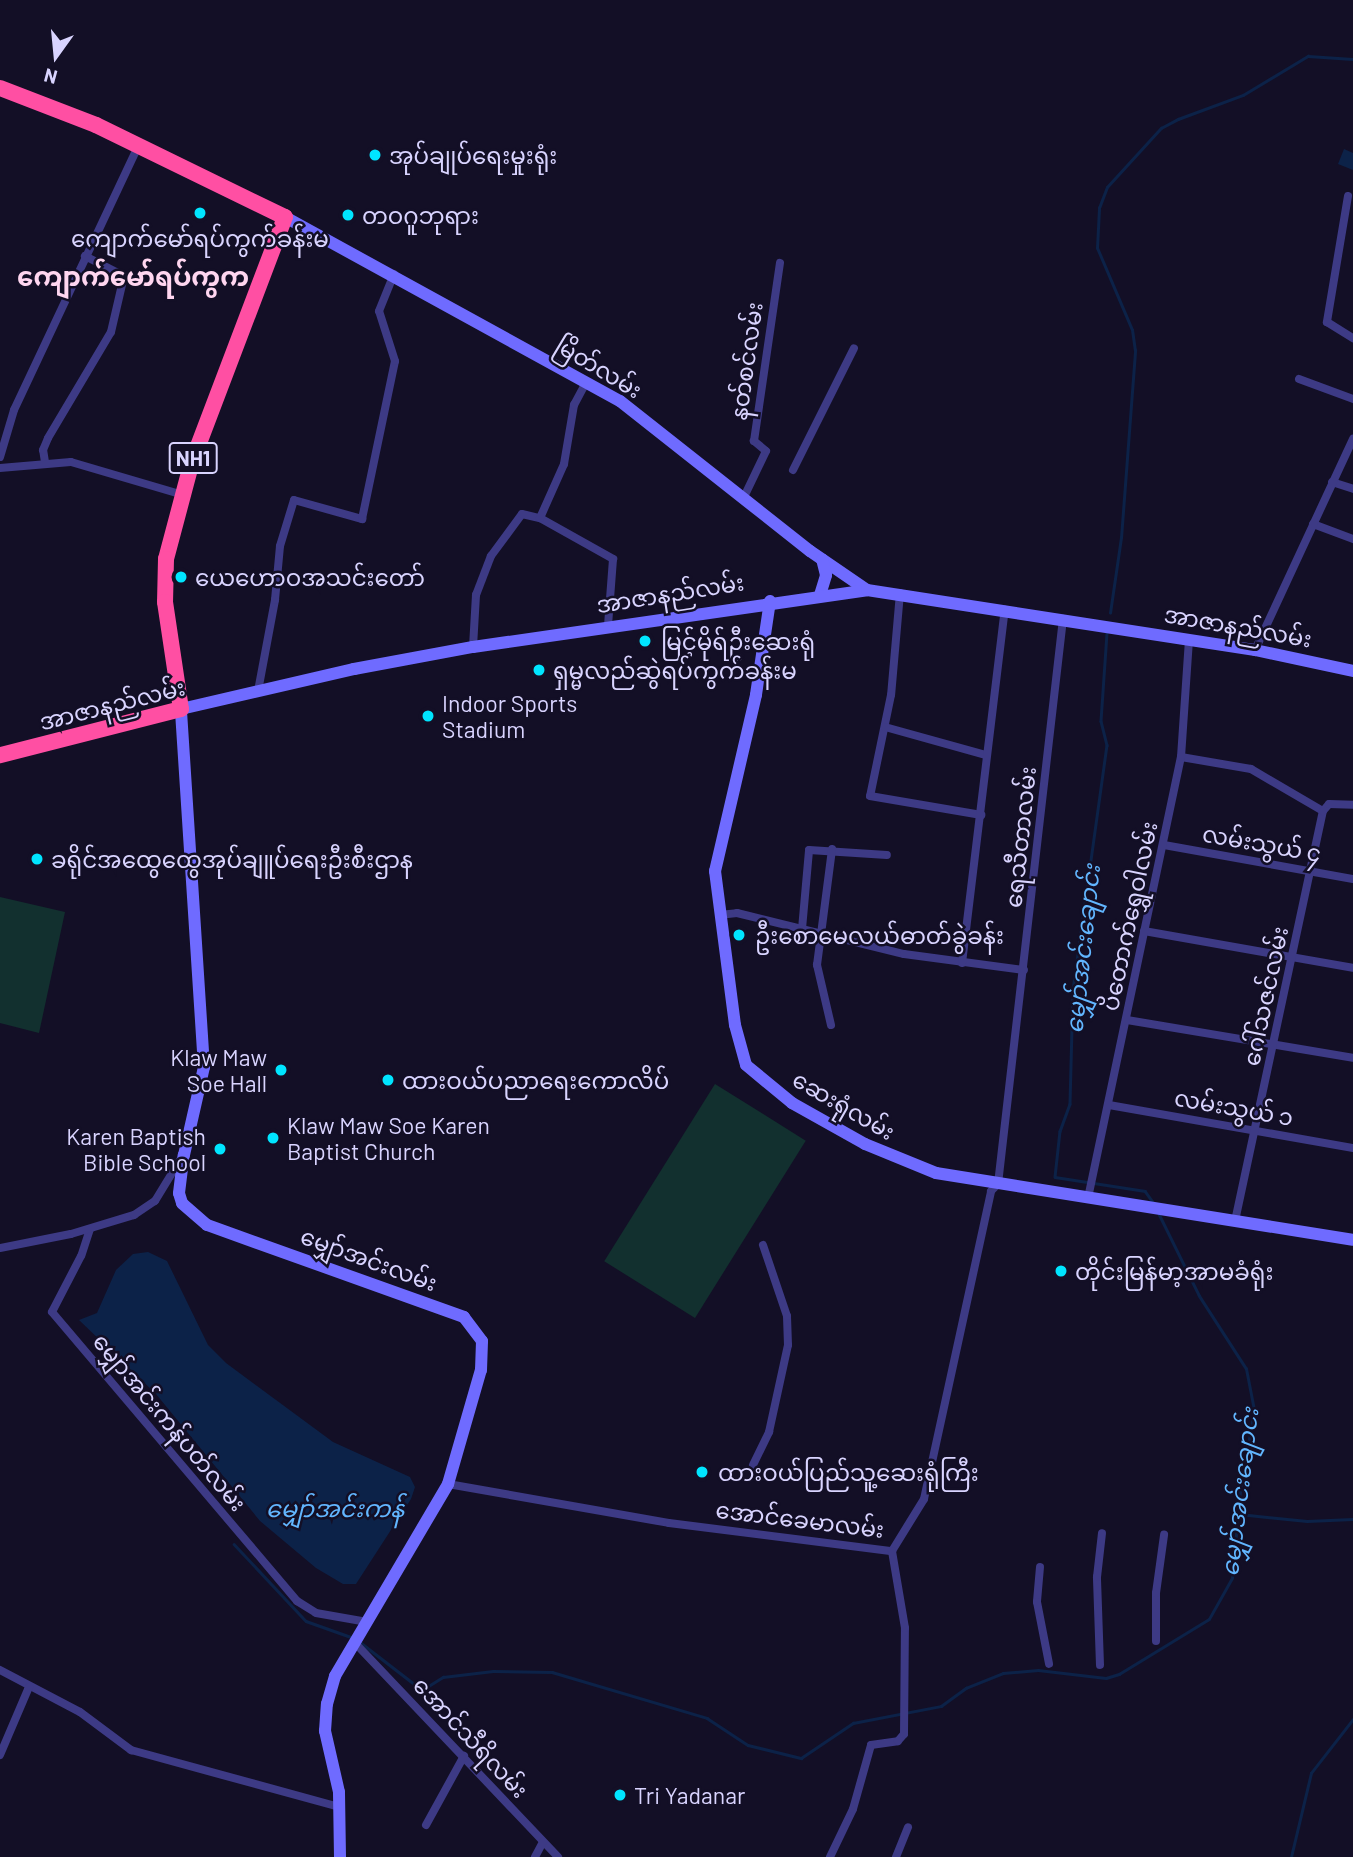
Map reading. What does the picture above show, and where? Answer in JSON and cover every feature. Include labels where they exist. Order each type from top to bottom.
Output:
[{"type":"highway","points":[[0,88],[138,146],[285,217]]},
{"type":"highway","name":"NH1","points":[[181,709],[164,603],[166,559],[183,495],[285,217]]},
{"type":"highway","name":"အာဇာနည်လမ်း","points":[[0,755],[181,709]]},
{"type":"main road","name":"မြိတ်လမ်း","points":[[285,217],[394,274],[620,401],[822,559],[867,590]]},
{"type":"main road","points":[[820,595],[826,575],[822,559]]},
{"type":"main road","name":"အာဇာနည်လမ်း","points":[[181,709],[473,647],[770,601],[867,590],[901,593],[1189,639],[1353,671]]},
{"type":"main road","name":"ဆေးရုံလမ်း","points":[[770,601],[756,695],[718,845],[715,871],[735,1025],[746,1065],[792,1103],[896,1159],[998,1184],[1353,1240]]},
{"type":"main road","name":"မျှော်အင်းလမ်း","points":[[181,709],[204,1067],[178,1194],[192,1214],[207,1224],[464,1317],[476,1328],[482,1341],[481,1370],[448,1484],[335,1676],[326,1711],[339,1807],[340,1857]]},
{"type":"street","points":[[0,457],[14,410],[138,146]]},
{"type":"street","points":[[1348,196],[1327,322],[1353,338]]},
{"type":"street","points":[[45,462],[43,450],[48,438],[111,332],[124,276],[85,256]]},
{"type":"street","name":"နတ်စင်လမ်း","points":[[744,497],[766,451],[754,441],[780,263]]},
{"type":"street","points":[[258,691],[275,600],[280,546],[294,500],[362,519],[395,361],[379,311],[394,274]]},
{"type":"street","points":[[793,470],[854,348]]},
{"type":"street","points":[[1298,379],[1353,399]]},
{"type":"street","points":[[540,518],[564,464],[574,405],[586,382]]},
{"type":"street","points":[[1255,650],[1332,482],[1349,456],[1353,439]]},
{"type":"street","points":[[0,468],[45,462],[71,462],[183,495]]},
{"type":"street","points":[[1332,482],[1353,489]]},
{"type":"street","points":[[473,647],[476,595],[491,556],[522,514],[540,518],[612,559],[608,625]]},
{"type":"street","points":[[1313,524],[1353,539]]},
{"type":"street","points":[[901,593],[885,727],[870,796],[981,815]]},
{"type":"street","points":[[962,963],[1005,610]]},
{"type":"street","name":"ရေသီတာလမ်း","points":[[998,1184],[1063,619]]},
{"type":"street","name":"ပိတောက်ရွှေဝါလမ်း","points":[[1088,1198],[1181,757],[1189,639]]},
{"type":"street","points":[[885,727],[986,755]]},
{"type":"street","points":[[1181,757],[1251,769],[1324,811],[1329,804],[1353,806]]},
{"type":"street","name":"ဂေါ်သဇင်လမ်း","points":[[1235,1221],[1324,811]]},
{"type":"street","name":"လမ်းသွယ် ၄","points":[[1164,845],[1353,879]]},
{"type":"street","points":[[802,929],[809,850],[832,849],[887,855]]},
{"type":"street","points":[[831,1025],[817,965],[818,934],[832,849]]},
{"type":"street","points":[[719,915],[737,913],[818,934],[962,963],[1024,970]]},
{"type":"street","points":[[1144,931],[1353,968]]},
{"type":"street","points":[[1127,1020],[1353,1058]]},
{"type":"street","name":"လမ်းသွယ် ၁","points":[[1109,1105],[1353,1147]]},
{"type":"street","points":[[0,1248],[90,1229],[134,1215],[155,1202],[184,1155]]},
{"type":"street","name":"အောင်ခေမာလမ်း","points":[[448,1484],[669,1523],[892,1551],[924,1499],[991,1191],[998,1184]]},
{"type":"street","name":"မျှော်အင်းကန်ပတ်လမ်း","points":[[90,1229],[81,1256],[52,1312],[298,1601],[316,1613],[367,1622]]},
{"type":"street","points":[[752,1465],[769,1432],[788,1345],[787,1316],[763,1245]]},
{"type":"street","points":[[1100,1665],[1097,1577],[1102,1533]]},
{"type":"street","points":[[1156,1641],[1156,1592],[1164,1535]]},
{"type":"street","points":[[830,1857],[853,1809],[871,1745],[898,1741],[904,1734],[905,1628],[892,1551]]},
{"type":"street","points":[[1040,1567],[1037,1602],[1049,1664]]},
{"type":"street","name":"အောင်သီရိလမ်း","points":[[355,1643],[558,1857]]},
{"type":"street","points":[[0,1670],[80,1712],[131,1749],[339,1807]]},
{"type":"street","points":[[0,1755],[29,1687]]},
{"type":"street","points":[[426,1825],[464,1756]]},
{"type":"street","points":[[896,1857],[908,1827]]},
{"type":"street","points":[[535,1857],[543,1842]]},
{"type":"green space","points":[[0,897],[65,912],[39,1033],[0,1023]]},
{"type":"green space","points":[[715,1084],[806,1141],[695,1318],[604,1261]]},
{"type":"water","points":[[1344,149],[1353,153],[1353,170],[1338,164]]},
{"type":"water","name":"မျှော်အင်းကန်","points":[[148,1252],[167,1261],[208,1345],[226,1363],[333,1442],[410,1477],[415,1487],[411,1499],[356,1584],[343,1584],[316,1568],[260,1521],[156,1394],[79,1320],[97,1313],[116,1270],[133,1254]]},
{"type":"waterway","name":"မျှော်အင်းချောင်း","points":[[1110,613],[1121,538],[1135,351],[1132,330],[1097,248],[1099,208],[1107,187],[1161,128],[1178,119],[1243,95],[1308,56],[1353,59]]},
{"type":"waterway","name":"မျှော်အင်းချောင်း","points":[[1107,633],[1101,721],[1107,745],[1073,989],[1070,1104],[1060,1131],[1055,1177],[1145,1191],[1155,1205]]},
{"type":"waterway","name":"မျှော်အင်းချောင်း","points":[[360,1642],[422,1690],[443,1677],[493,1671],[552,1672],[707,1718],[748,1745],[801,1758],[853,1723],[941,1706],[966,1688],[1003,1673],[1038,1670],[1106,1678],[1119,1674],[1209,1619],[1232,1578],[1240,1491],[1254,1410],[1246,1369],[1199,1296],[1159,1215]]},
{"type":"waterway","points":[[1239,1514],[1307,1521],[1353,1519]]},
{"type":"waterway","name":"မျှော်အင်းချောင်း","points":[[234,1544],[306,1621],[351,1637]]},
{"type":"waterway","points":[[1291,1857],[1311,1773],[1353,1719]]},
{"type":"place","name":"အုပ်ချုပ်ရေးမှုးရုံး","points":[[375,155]]},
{"type":"place","name":"ကျောက်မော်ရပ်ကွက်ခန်းမ","points":[[200,213]]},
{"type":"place","name":"တဝဂူဘုရား","points":[[348,215]]},
{"type":"place","name":"ယေဟောဝအသင်းတော်","points":[[181,577]]},
{"type":"place","name":"မြင့်မိုရ်ဦးဆေးရုံ","points":[[645,641]]},
{"type":"place","name":"ရှမ္မလည်ဆွဲရပ်ကွက်ခန်းမ","points":[[539,670]]},
{"type":"place","name":"Indoor Sports Stadium","points":[[428,716]]},
{"type":"place","name":"ခရိုင်အထွေထွေအုပ်ချူပ်ရေးဦးစီးဌာန","points":[[37,859]]},
{"type":"place","name":"ဦးစောမေလယ်ဓာတ်ခွဲခန်း","points":[[739,935]]},
{"type":"place","name":"Klaw Maw Soe Hall","points":[[281,1070]]},
{"type":"place","name":"ထားဝယ်ပညာရေးကောလိပ်","points":[[388,1080]]},
{"type":"place","name":"Klaw Maw Soe Karen Baptist Church","points":[[273,1138]]},
{"type":"place","name":"Karen Baptish Bible School","points":[[220,1149]]},
{"type":"place","name":"တိုင်းမြန်မာ့အာမခံရုံး","points":[[1061,1271]]},
{"type":"place","name":"ထားဝယ်ပြည်သူ့ဆေးရုံကြီး","points":[[702,1472]]},
{"type":"place","name":"Tri Yadanar","points":[[620,1795]]},
{"type":"district","name":"ကျောက်မော်ရပ်ကွက","points":[[133,276]]}]
